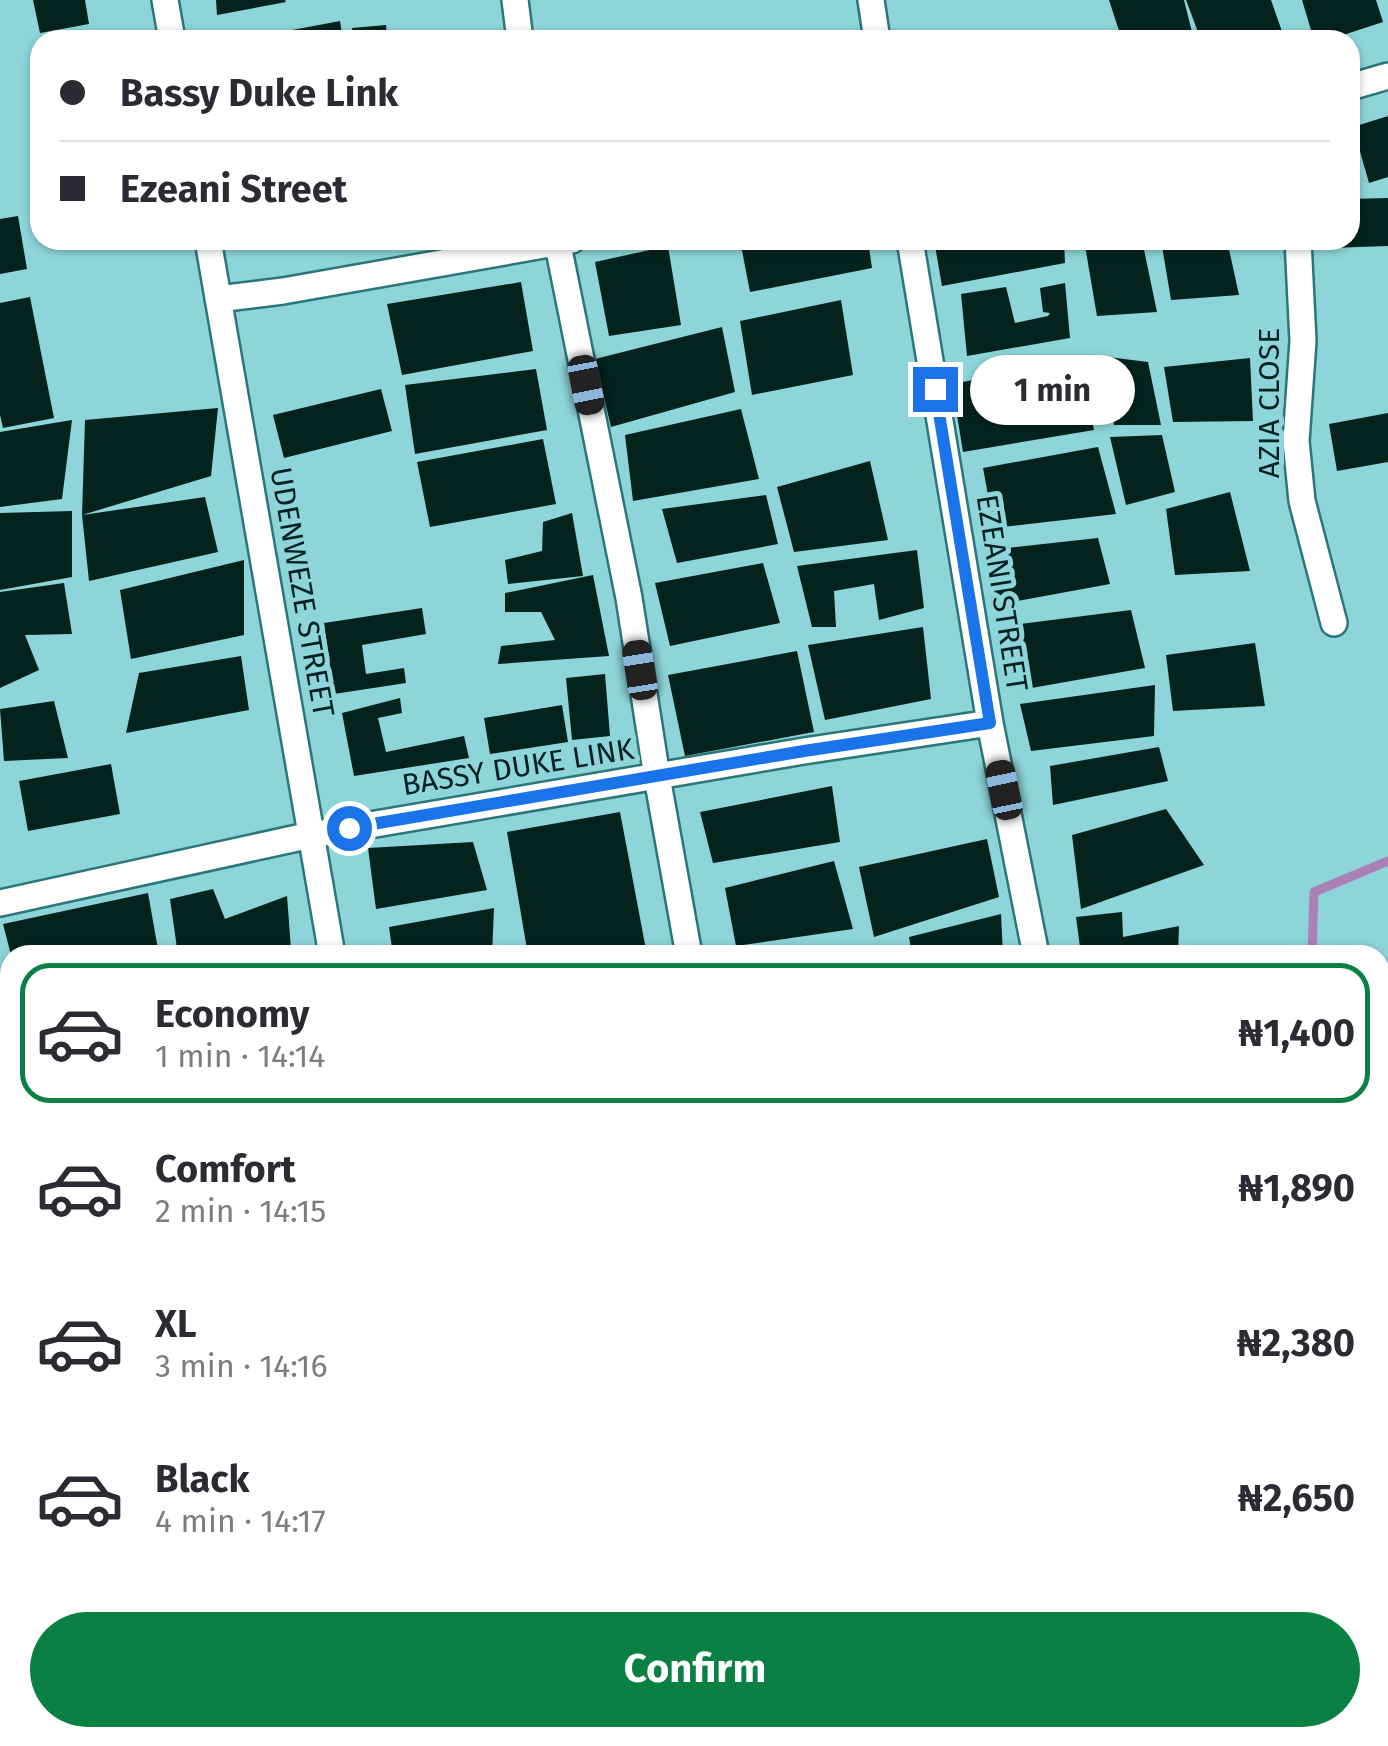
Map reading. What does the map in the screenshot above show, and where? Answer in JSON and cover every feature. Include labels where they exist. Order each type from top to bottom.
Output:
[{"type":"street","points":[[165,0],[170,30]]},
{"type":"street","points":[[514,0],[518,30]]},
{"type":"street","points":[[870,0],[875,30]]},
{"type":"street","points":[[1360,83],[1388,76]]},
{"type":"street","name":"UDENWEZE STREET","points":[[210,250],[330,945]]},
{"type":"street","points":[[218,299],[512,250]]},
{"type":"street","points":[[564,250],[629,598],[687,945]]},
{"type":"street","name":"EZEANI STREET","points":[[912,250],[990,723],[1034,945]]},
{"type":"street","name":"AZIA CLOSE","points":[[1298,250],[1303,342],[1296,440],[1302,501],[1334,623]]},
{"type":"street","name":"BASSY DUKE LINK","points":[[0,903],[311,835],[990,723]]},
{"type":"building","points":[[33,0],[85,0],[89,24],[39,30]]},
{"type":"building","points":[[216,0],[285,0],[286,2],[217,15]]},
{"type":"building","points":[[1109,0],[1184,0],[1192,30],[1119,30]]},
{"type":"building","points":[[1186,0],[1271,0],[1282,30],[1197,30]]},
{"type":"building","points":[[1302,0],[1376,0],[1383,22],[1359,30],[1311,30]]},
{"type":"building","points":[[340,21],[341,30],[292,30]]},
{"type":"building","points":[[386,25],[386,30],[352,30]]},
{"type":"building","points":[[1388,116],[1388,177],[1369,183],[1360,152],[1360,125]]},
{"type":"building","points":[[1388,198],[1388,246],[1360,247],[1360,199]]},
{"type":"building","points":[[18,216],[27,269],[0,274],[0,219]]},
{"type":"building","points":[[650,250],[669,250],[681,325],[609,336],[595,262]]},
{"type":"building","points":[[742,250],[869,250],[872,268],[750,292]]},
{"type":"building","points":[[936,250],[1064,250],[1065,263],[942,286]]},
{"type":"building","points":[[1086,250],[1144,250],[1157,312],[1097,316]]},
{"type":"building","points":[[1163,250],[1229,250],[1239,295],[1171,300]]},
{"type":"building","points":[[521,282],[533,351],[402,375],[387,304]]},
{"type":"building","points":[[1065,283],[1070,338],[967,356],[961,294],[1006,287],[1015,323],[1048,316],[1050,313],[1043,312],[1040,288]]},
{"type":"building","points":[[30,297],[54,418],[3,428],[0,303]]},
{"type":"building","points":[[841,300],[853,375],[752,395],[740,321]]},
{"type":"building","points":[[722,327],[735,392],[611,427],[595,359]]},
{"type":"building","points":[[1100,356],[1148,362],[1161,425],[1114,425]]},
{"type":"building","points":[[1250,358],[1253,421],[1173,422],[1164,367]]},
{"type":"building","points":[[1079,360],[1094,430],[963,452],[952,384]]},
{"type":"building","points":[[536,369],[547,430],[415,454],[405,385]]},
{"type":"building","points":[[381,389],[392,431],[284,458],[273,415]]},
{"type":"building","points":[[218,408],[211,476],[82,515],[85,420]]},
{"type":"building","points":[[741,409],[759,479],[633,501],[625,435]]},
{"type":"building","points":[[1388,413],[1388,462],[1337,471],[1329,424]]},
{"type":"building","points":[[72,420],[62,499],[0,507],[0,432]]},
{"type":"building","points":[[1162,435],[1175,492],[1126,505],[1110,437]]},
{"type":"building","points":[[543,439],[556,504],[430,527],[417,462]]},
{"type":"building","points":[[1098,447],[1116,514],[994,528],[983,468]]},
{"type":"building","points":[[870,461],[888,540],[794,552],[777,487]]},
{"type":"building","points":[[1230,492],[1250,571],[1175,575],[1166,509]]},
{"type":"building","points":[[766,495],[778,544],[677,563],[662,509]]},
{"type":"building","points":[[205,497],[218,552],[89,581],[82,515]]},
{"type":"building","points":[[72,511],[72,577],[0,590],[0,513]]},
{"type":"building","points":[[572,513],[583,576],[508,584],[505,560],[542,551],[543,522]]},
{"type":"building","points":[[1098,538],[1110,584],[996,605],[989,550]]},
{"type":"building","points":[[917,550],[924,608],[879,620],[874,584],[834,591],[836,627],[812,627],[797,566]]},
{"type":"building","points":[[244,560],[244,635],[131,659],[120,590]]},
{"type":"building","points":[[763,563],[780,623],[670,646],[655,583]]},
{"type":"building","points":[[593,575],[609,656],[498,664],[501,646],[555,640],[541,612],[505,612],[505,593]]},
{"type":"building","points":[[64,583],[72,634],[25,635],[39,670],[0,688],[0,592]]},
{"type":"building","points":[[422,608],[426,634],[362,645],[366,674],[404,668],[406,683],[334,694],[324,623]]},
{"type":"building","points":[[1131,610],[1145,668],[1020,690],[1011,625]]},
{"type":"building","points":[[923,627],[931,699],[825,720],[808,645]]},
{"type":"building","points":[[1255,643],[1265,706],[1173,711],[1166,655]]},
{"type":"building","points":[[797,651],[814,732],[685,756],[668,675]]},
{"type":"building","points":[[241,656],[249,710],[126,733],[139,673]]},
{"type":"building","points":[[605,674],[610,736],[572,740],[566,678]]},
{"type":"building","points":[[1155,685],[1154,736],[1031,751],[1020,704]]},
{"type":"building","points":[[400,698],[402,713],[378,718],[386,752],[464,736],[469,758],[354,776],[342,713]]},
{"type":"building","points":[[54,701],[68,758],[4,761],[0,709]]},
{"type":"building","points":[[562,705],[568,742],[490,754],[484,718]]},
{"type":"building","points":[[1159,747],[1168,781],[1053,805],[1050,766]]},
{"type":"building","points":[[111,764],[120,814],[28,831],[19,781]]},
{"type":"building","points":[[832,786],[840,842],[713,863],[700,812]]},
{"type":"building","points":[[1166,809],[1204,865],[1081,909],[1072,835]]},
{"type":"building","points":[[620,812],[645,945],[526,945],[507,832]]},
{"type":"building","points":[[987,839],[999,897],[874,937],[859,867]]},
{"type":"building","points":[[473,842],[487,890],[376,909],[368,848]]},
{"type":"building","points":[[834,861],[853,929],[736,945],[725,888]]},
{"type":"building","points":[[213,889],[225,919],[287,896],[291,945],[177,945],[170,899]]},
{"type":"building","points":[[148,893],[157,945],[8,945],[3,924]]},
{"type":"building","points":[[494,908],[492,945],[392,945],[389,927]]},
{"type":"building","points":[[1122,912],[1123,937],[1179,926],[1178,945],[1080,945],[1076,917]]},
{"type":"building","points":[[1001,914],[1003,945],[910,945],[909,937]]},
{"type":"waterway","points":[[1312,945],[1314,892],[1388,861]]},
{"type":"route","points":[[349,828],[990,723],[935,389]]}]
